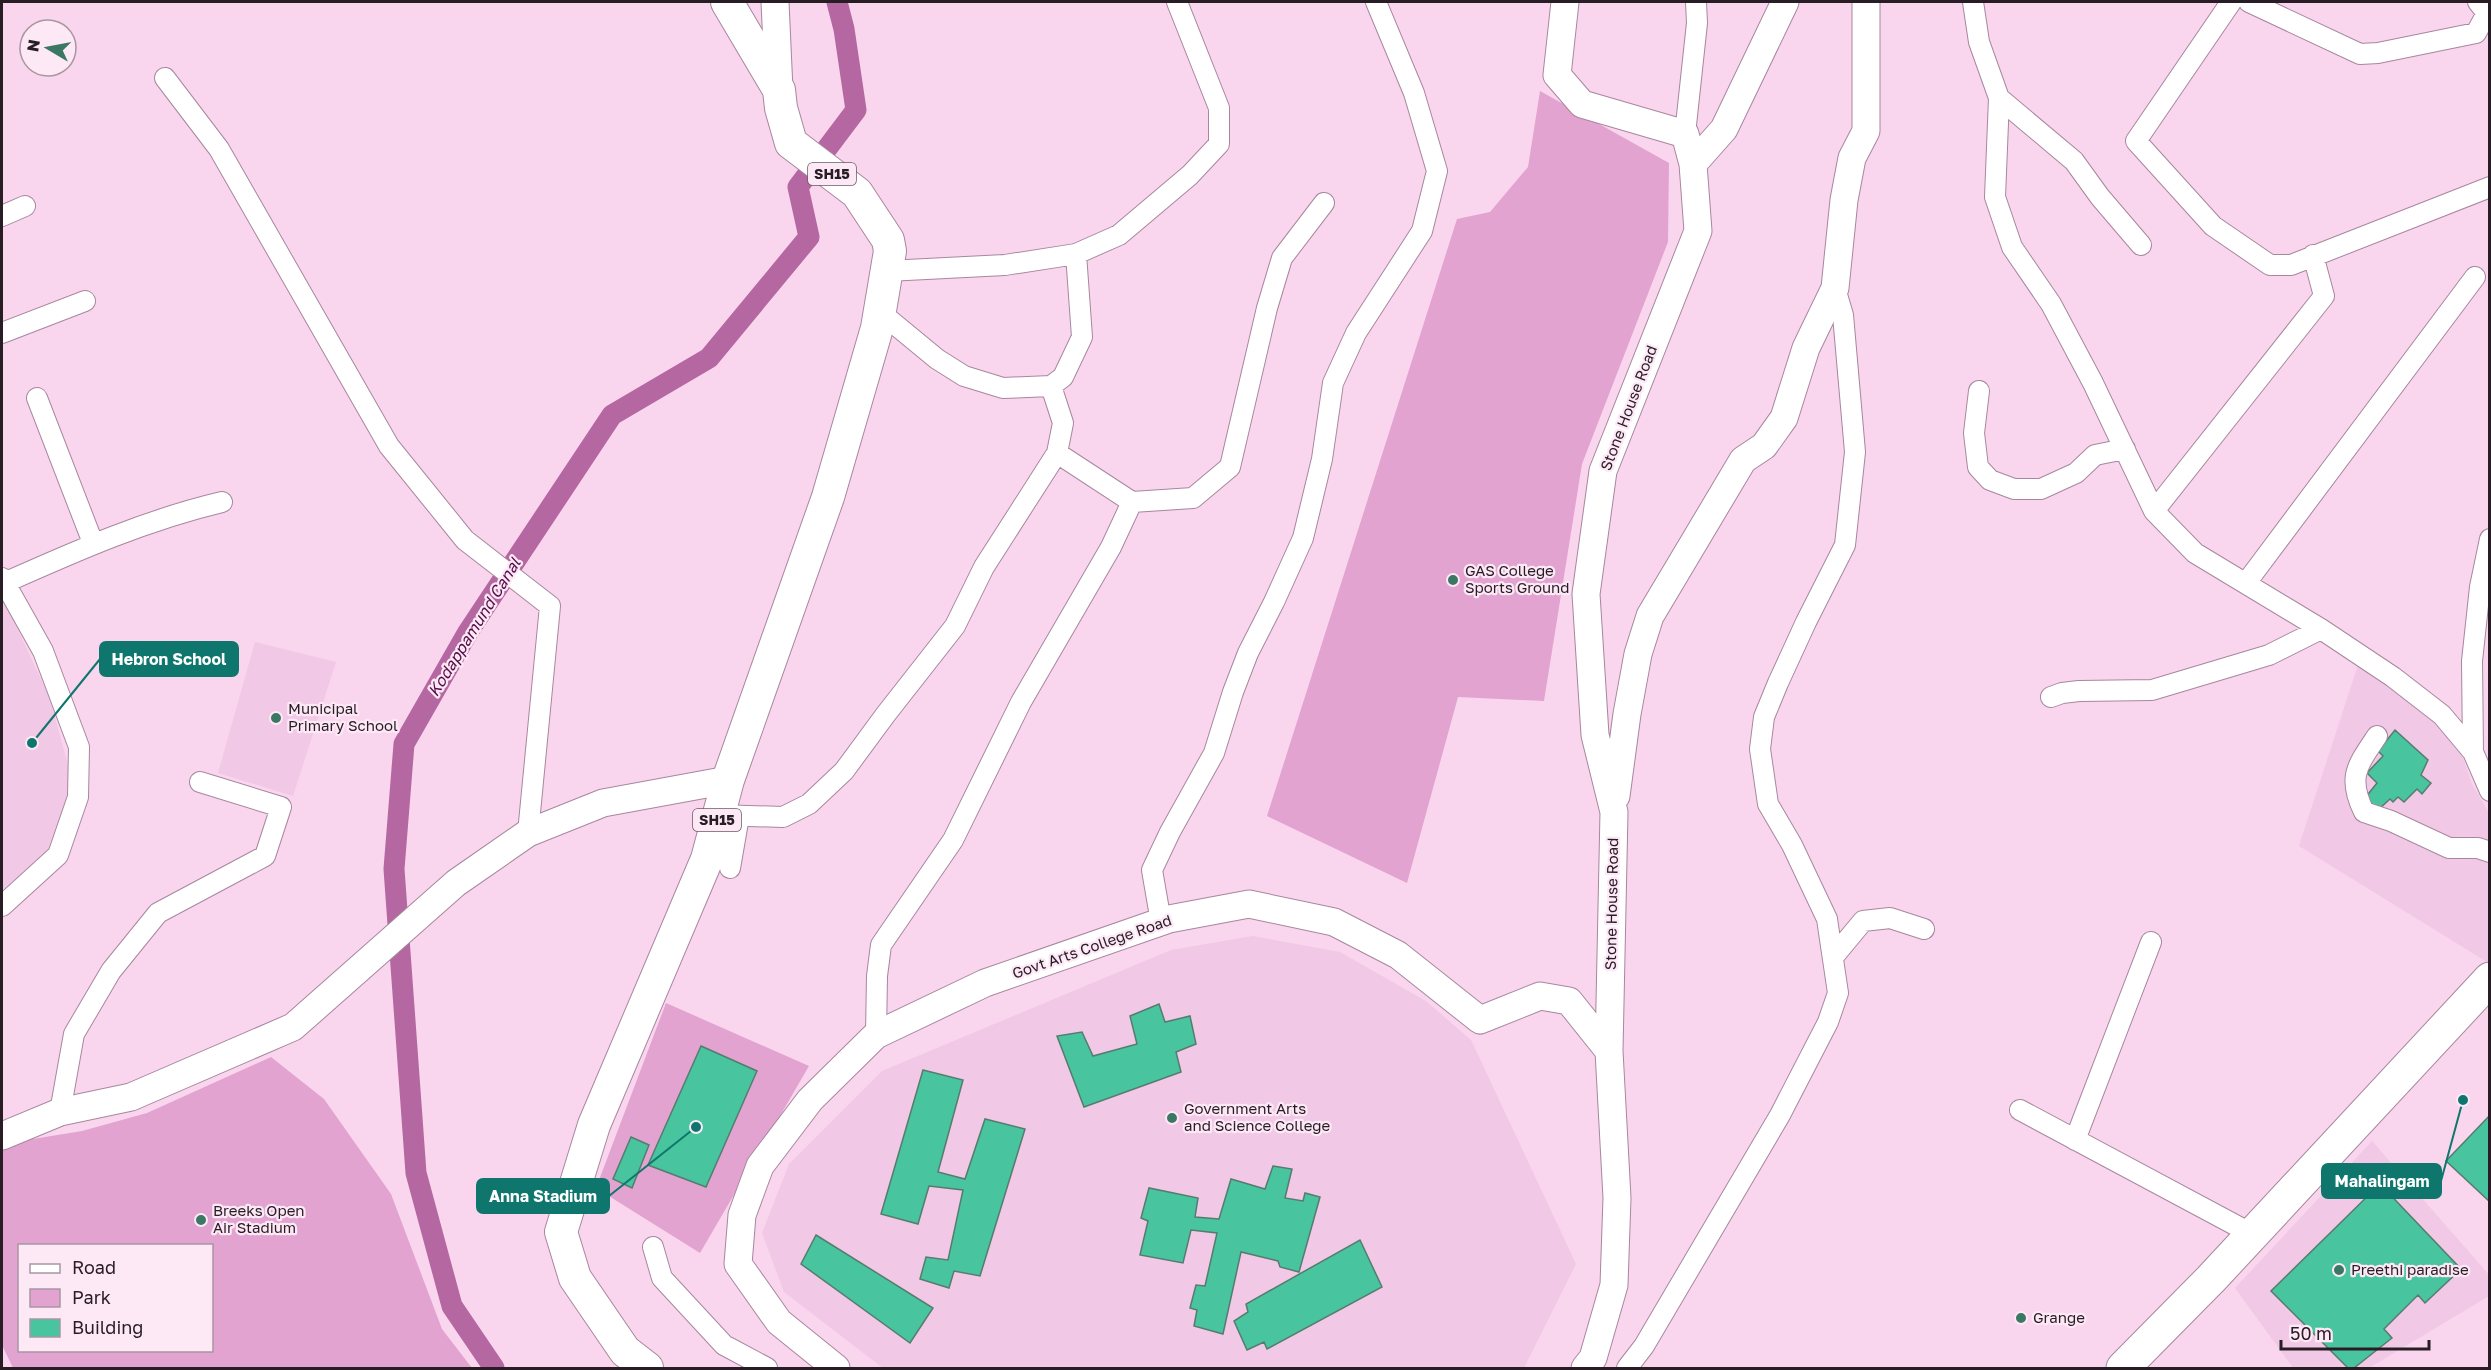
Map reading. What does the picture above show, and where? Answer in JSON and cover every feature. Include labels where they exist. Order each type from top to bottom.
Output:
[{"type":"highway","points":[[2123,1368],[2253,1234],[2490,979]]},
{"type":"main road","name":"SH15","points":[[647,1368],[625,1351],[574,1278],[561,1232],[594,1125],[707,859],[729,815],[728,780],[828,497],[880,312],[890,251],[888,240],[856,193],[791,143],[780,99],[726,2]]},
{"type":"street","points":[[775,2],[780,99]]},
{"type":"street","points":[[887,271],[1005,266],[1076,254],[1119,235],[1190,175],[1219,144],[1219,108],[1177,2]]},
{"type":"street","points":[[1161,922],[1152,870],[1170,832],[1214,753],[1248,653],[1303,538],[1322,459],[1333,383],[1356,333],[1422,231],[1437,171],[1414,93],[1376,2]]},
{"type":"street","points":[[1565,2],[1557,75],[1582,104],[1685,134],[1697,23],[1696,2]]},
{"type":"street","points":[[1694,164],[1724,129],[1785,2]]},
{"type":"street","points":[[1614,812],[1627,714],[1638,654],[1650,616],[1743,460],[1764,446],[1784,418],[1806,348],[1835,288],[1844,200],[1852,158],[1866,131],[1866,2]]},
{"type":"street","points":[[1973,2],[1979,42],[1999,98],[1995,197],[2012,247],[2050,304],[2093,383],[2154,511],[2195,553],[2320,629],[2393,677],[2442,715],[2473,752],[2490,791]]},
{"type":"street","points":[[2230,2],[2136,141],[2213,226],[2270,265],[2291,265],[2490,187]]},
{"type":"street","points":[[2249,2],[2360,54],[2378,54],[2476,33],[2487,14],[2478,2]]},
{"type":"street","points":[[165,78],[219,149],[389,446],[465,540],[550,606],[528,833]]},
{"type":"street","points":[[1999,98],[2073,161],[2141,245]]},
{"type":"street","name":"Stone House Road","points":[[1609,1051],[1614,812],[1595,735],[1586,594],[1603,471],[1698,231],[1694,164],[1685,134]]},
{"type":"street","points":[[1057,453],[1132,502],[1193,498],[1230,467],[1267,308],[1282,258],[1324,203]]},
{"type":"street","points":[[2,216],[25,206]]},
{"type":"street","points":[[880,312],[937,358],[964,376],[1003,388],[1052,386],[1063,377],[1082,337],[1076,254]]},
{"type":"street","points":[[2154,511],[2324,296],[2313,255]]},
{"type":"street","points":[[2246,583],[2475,277]]},
{"type":"street","points":[[1627,1368],[1644,1346],[1780,1115],[1828,1022],[1839,993],[1827,919],[1792,845],[1768,804],[1760,749],[1764,717],[1806,622],[1845,545],[1855,452],[1843,315],[1835,288]]},
{"type":"street","points":[[2,333],[86,301]]},
{"type":"street","points":[[730,868],[729,815],[783,817],[809,804],[844,771],[956,626],[984,567],[1057,453],[1063,423],[1052,386]]},
{"type":"street","points":[[1978,391],[1974,433],[1978,467],[1990,480],[2014,489],[2041,489],[2076,473],[2095,455],[2125,449]]},
{"type":"street","points":[[37,398],[93,543]]},
{"type":"street","points":[[2,906],[58,855],[78,797],[79,767],[79,747],[43,651],[3,581],[93,543],[175,513],[222,502]]},
{"type":"street","points":[[876,1035],[877,976],[881,945],[953,840],[1021,702],[1111,547],[1132,502]]},
{"type":"street","points":[[2473,752],[2481,686],[2472,661],[2480,587],[2490,539]]},
{"type":"street","points":[[2051,698],[2071,692],[2152,690],[2269,655],[2320,629]]},
{"type":"street","points":[[2377,736],[2356,767],[2355,794],[2364,812],[2391,821],[2449,848],[2478,848],[2490,852]]},
{"type":"street","points":[[2,1136],[60,1112],[131,1097],[293,1027],[456,883],[528,833],[603,803],[728,780]]},
{"type":"street","points":[[60,1112],[74,1034],[111,971],[158,913],[265,856],[281,807],[200,782]]},
{"type":"street","name":"Govt Arts College Road","points":[[836,1368],[779,1322],[738,1264],[742,1215],[760,1166],[810,1100],[876,1035],[985,984],[1161,922],[1249,904],[1334,922],[1398,955],[1480,1020],[1540,996],[1569,1001],[1609,1051]]},
{"type":"street","points":[[1834,956],[1863,921],[1890,918],[1924,929]]},
{"type":"street","points":[[2075,1140],[2151,942]]},
{"type":"street","points":[[1585,1368],[1593,1358],[1614,1285],[1617,1198],[1609,1051]]},
{"type":"street","points":[[2020,1110],[2253,1234]]},
{"type":"street","points":[[653,1246],[663,1278],[724,1345],[767,1368]]},
{"type":"shaded area","points":[[2,596],[49,696],[75,790],[53,848],[2,891]]},
{"type":"shaded area","name":"Municipal Primary School","points":[[255,642],[336,662],[293,796],[218,773]]},
{"type":"shaded area","points":[[2358,665],[2405,695],[2438,721],[2460,749],[2472,784],[2489,813],[2489,959],[2487,962],[2299,846]]},
{"type":"shaded area","name":"Government Arts and Science College","points":[[1253,936],[1340,952],[1426,1001],[1471,1040],[1576,1264],[1524,1368],[883,1368],[784,1292],[762,1233],[789,1164],[882,1071],[1171,950]]},
{"type":"shaded area","points":[[2372,1141],[2490,1276],[2489,1296],[2369,1368],[2293,1368],[2235,1288]]},
{"type":"green space","name":"GAS College Sports Ground","points":[[1540,91],[1669,163],[1668,242],[1582,464],[1544,701],[1458,697],[1407,883],[1267,816],[1457,219],[1490,212],[1528,167]]},
{"type":"green space","points":[[666,1003],[809,1066],[700,1253],[596,1188]]},
{"type":"green space","name":"Breeks Open Air Stadium","points":[[271,1057],[324,1099],[391,1194],[442,1329],[472,1368],[13,1368],[2,1345],[2,1144],[82,1131],[147,1113]]},
{"type":"building","points":[[2395,730],[2428,760],[2421,775],[2431,783],[2422,794],[2417,789],[2404,802],[2398,797],[2393,802],[2390,799],[2378,810],[2365,798],[2377,783],[2367,773],[2383,756],[2378,751]]},
{"type":"building","points":[[1159,1004],[1165,1022],[1190,1016],[1196,1044],[1176,1052],[1181,1072],[1084,1107],[1057,1036],[1082,1032],[1093,1056],[1137,1044],[1130,1016]]},
{"type":"building","points":[[701,1046],[757,1071],[706,1187],[648,1165]]},
{"type":"building","points":[[923,1070],[963,1080],[938,1172],[965,1179],[985,1119],[1025,1129],[980,1276],[954,1271],[949,1288],[920,1279],[926,1257],[948,1260],[963,1190],[929,1186],[918,1224],[881,1214]]},
{"type":"building","points":[[2490,1115],[2490,1202],[2446,1161]]},
{"type":"building","points":[[631,1137],[649,1145],[632,1188],[613,1179]]},
{"type":"building","points":[[1273,1166],[1292,1169],[1285,1198],[1303,1201],[1305,1193],[1320,1197],[1299,1272],[1280,1267],[1278,1261],[1241,1252],[1223,1334],[1194,1326],[1197,1310],[1190,1308],[1196,1285],[1205,1286],[1217,1233],[1191,1230],[1183,1263],[1140,1255],[1148,1221],[1141,1218],[1149,1188],[1198,1198],[1195,1217],[1219,1219],[1231,1179],[1265,1189]]},
{"type":"building","points":[[2380,1184],[2461,1269],[2425,1303],[2418,1295],[2384,1329],[2392,1338],[2354,1368],[2348,1368],[2271,1291]]},
{"type":"building","points":[[816,1235],[933,1308],[910,1343],[801,1264]]},
{"type":"building","points":[[1360,1240],[1382,1287],[1267,1349],[1264,1342],[1247,1350],[1234,1321],[1248,1312],[1246,1304]]},
{"type":"waterway","name":"Kodappamund Canal","points":[[494,1368],[452,1306],[416,1173],[394,869],[404,744],[468,632],[612,415],[709,358],[809,237],[798,187],[856,110],[844,29],[837,2]]},
{"type":"place","name":"GAS College Sports Ground","points":[[1453,580]]},
{"type":"place","name":"Municipal Primary School","points":[[276,718]]},
{"type":"place","name":"Hebron School","points":[[32,743]]},
{"type":"place","name":"Mahalingam","points":[[2463,1100]]},
{"type":"place","name":"Government Arts and Science College","points":[[1172,1118]]},
{"type":"place","name":"Anna Stadium","points":[[696,1127]]},
{"type":"place","name":"Breeks Open Air Stadium","points":[[201,1220]]},
{"type":"place","name":"Preethi paradise","points":[[2339,1270]]},
{"type":"place","name":"Grange","points":[[2021,1318]]}]
